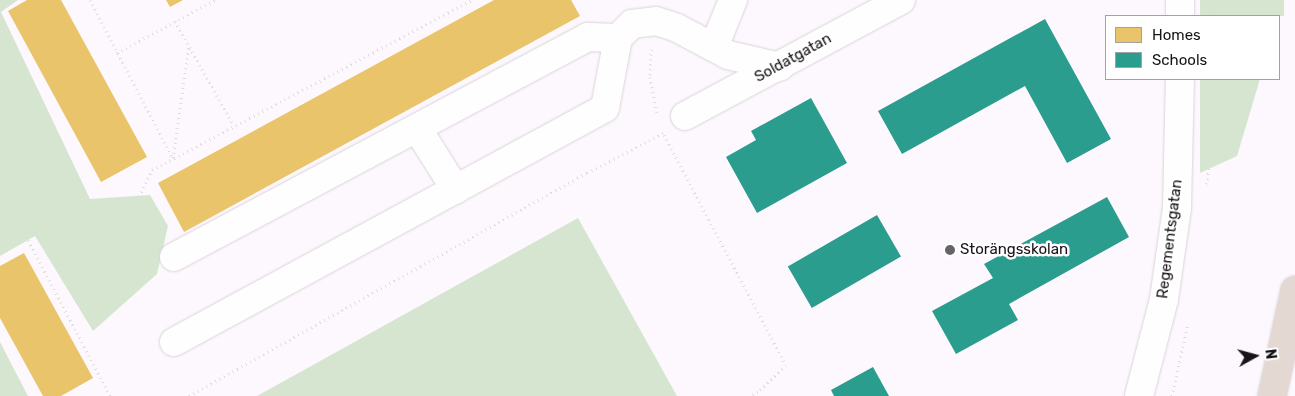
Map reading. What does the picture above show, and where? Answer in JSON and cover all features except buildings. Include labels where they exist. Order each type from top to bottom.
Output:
[{"type":"highway","points":[[1272,396],[1295,290]]},
{"type":"street","points":[[714,47],[733,0]]},
{"type":"street","name":"Soldatgatan","points":[[668,120],[780,67],[900,0]]},
{"type":"street","points":[[1180,0],[1180,15]]},
{"type":"street","points":[[174,342],[604,108],[618,38],[632,24],[655,21],[677,28],[728,55],[780,67]]},
{"type":"street","points":[[174,257],[588,38],[618,38]]},
{"type":"street","name":"Regementsgatan","points":[[1138,396],[1164,299],[1177,208],[1180,80]]},
{"type":"street","points":[[417,128],[456,190]]},
{"type":"path","points":[[90,0],[173,159]]},
{"type":"path","points":[[117,52],[215,0]]},
{"type":"path","points":[[174,257],[149,240],[132,210],[152,170],[472,0]]},
{"type":"path","points":[[1214,0],[1214,15]]},
{"type":"path","points":[[175,21],[234,126]]},
{"type":"path","points":[[189,396],[570,182],[663,133],[668,120],[650,77],[650,52],[655,21]]},
{"type":"path","points":[[173,159],[189,46]]},
{"type":"path","points":[[663,133],[786,365],[759,394],[749,396]]},
{"type":"path","points":[[0,187],[110,396]]},
{"type":"green space","points":[[0,0],[18,0],[1,12],[90,199],[150,195],[168,226],[157,274],[93,331],[35,236],[0,256]]},
{"type":"green space","points":[[1200,0],[1284,0],[1284,16],[1200,15]]},
{"type":"green space","points":[[1200,80],[1260,80],[1237,156],[1200,173]]},
{"type":"green space","points":[[578,218],[677,396],[257,396]]},
{"type":"green space","points":[[0,342],[28,396],[0,396]]},
{"type":"place","name":"Storängsskolan","points":[[950,250]]}]
